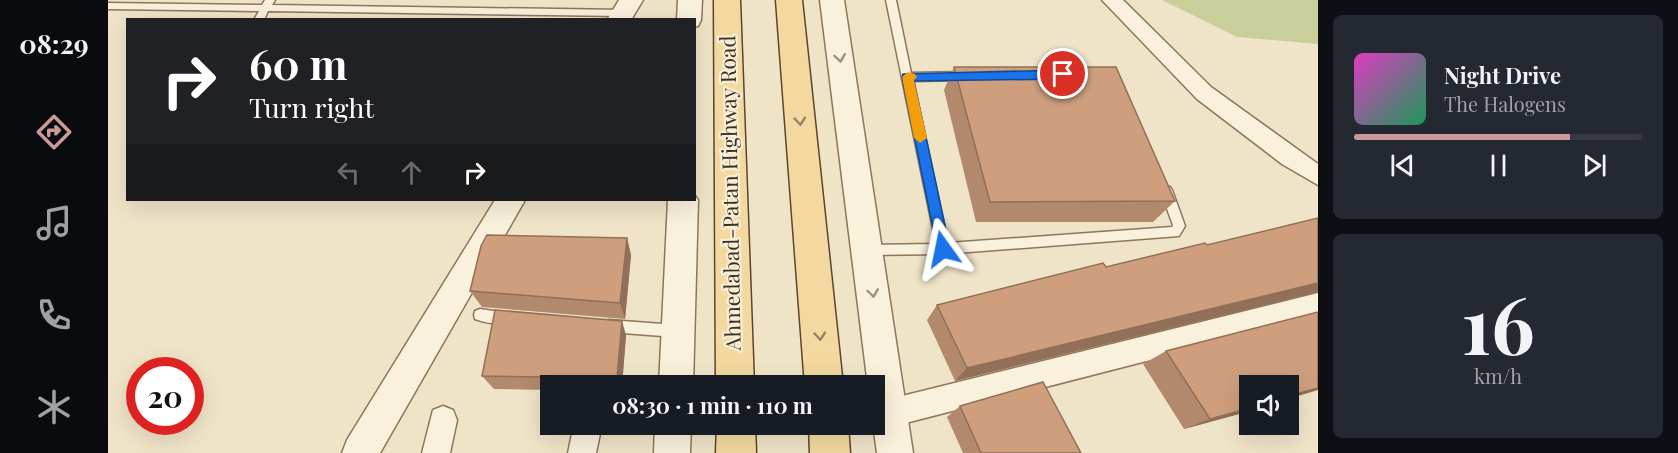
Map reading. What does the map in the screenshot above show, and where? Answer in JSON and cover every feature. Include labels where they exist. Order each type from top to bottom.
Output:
[{"type":"main road","name":"Ahmedabad-Patan Highway Road","points":[[727,0],[735,375]]},
{"type":"main road","points":[[789,0],[823,375]]},
{"type":"main road","points":[[736,435],[736,453]]},
{"type":"main road","points":[[829,435],[830,453]]},
{"type":"street","points":[[689,18],[690,0]]},
{"type":"street","points":[[832,0],[895,453]]},
{"type":"street","points":[[1112,0],[1204,93],[1290,158],[1318,176]]},
{"type":"street","points":[[360,453],[509,201]]},
{"type":"street","points":[[677,375],[683,201]]},
{"type":"street","points":[[890,413],[1044,385],[1318,305]]},
{"type":"street","points":[[436,453],[443,420]]},
{"type":"street","points":[[582,453],[586,435]]},
{"type":"street","points":[[672,453],[673,435]]},
{"type":"lane","points":[[891,0],[943,249]]},
{"type":"lane","points":[[260,18],[267,4]]},
{"type":"lane","points":[[108,6],[267,4],[624,11]]},
{"type":"lane","points":[[908,77],[979,75]]},
{"type":"lane","points":[[867,250],[943,249],[1175,232],[1179,226],[1163,182]]},
{"type":"lane","points":[[480,315],[525,319]]},
{"type":"lane","points":[[593,324],[679,331]]},
{"type":"green space","points":[[1162,0],[1318,0],[1318,44],[1237,37]]},
{"type":"building","points":[[954,67],[1116,67],[1175,201],[990,202]]},
{"type":"building","points":[[1318,218],[1318,283],[967,368],[937,305],[1103,263],[1106,267]]},
{"type":"building","points":[[487,235],[627,238],[620,303],[470,291],[481,246]]},
{"type":"building","points":[[495,310],[622,321],[617,375],[482,376]]},
{"type":"building","points":[[1318,312],[1318,388],[1299,393],[1299,375],[1239,375],[1239,411],[1210,419],[1166,351]]},
{"type":"building","points":[[1043,382],[1081,453],[981,453],[960,406]]},
{"type":"slow traffic","points":[[911,77],[908,77],[920,138]]},
{"type":"route","points":[[943,249],[908,77],[1063,74]]}]
